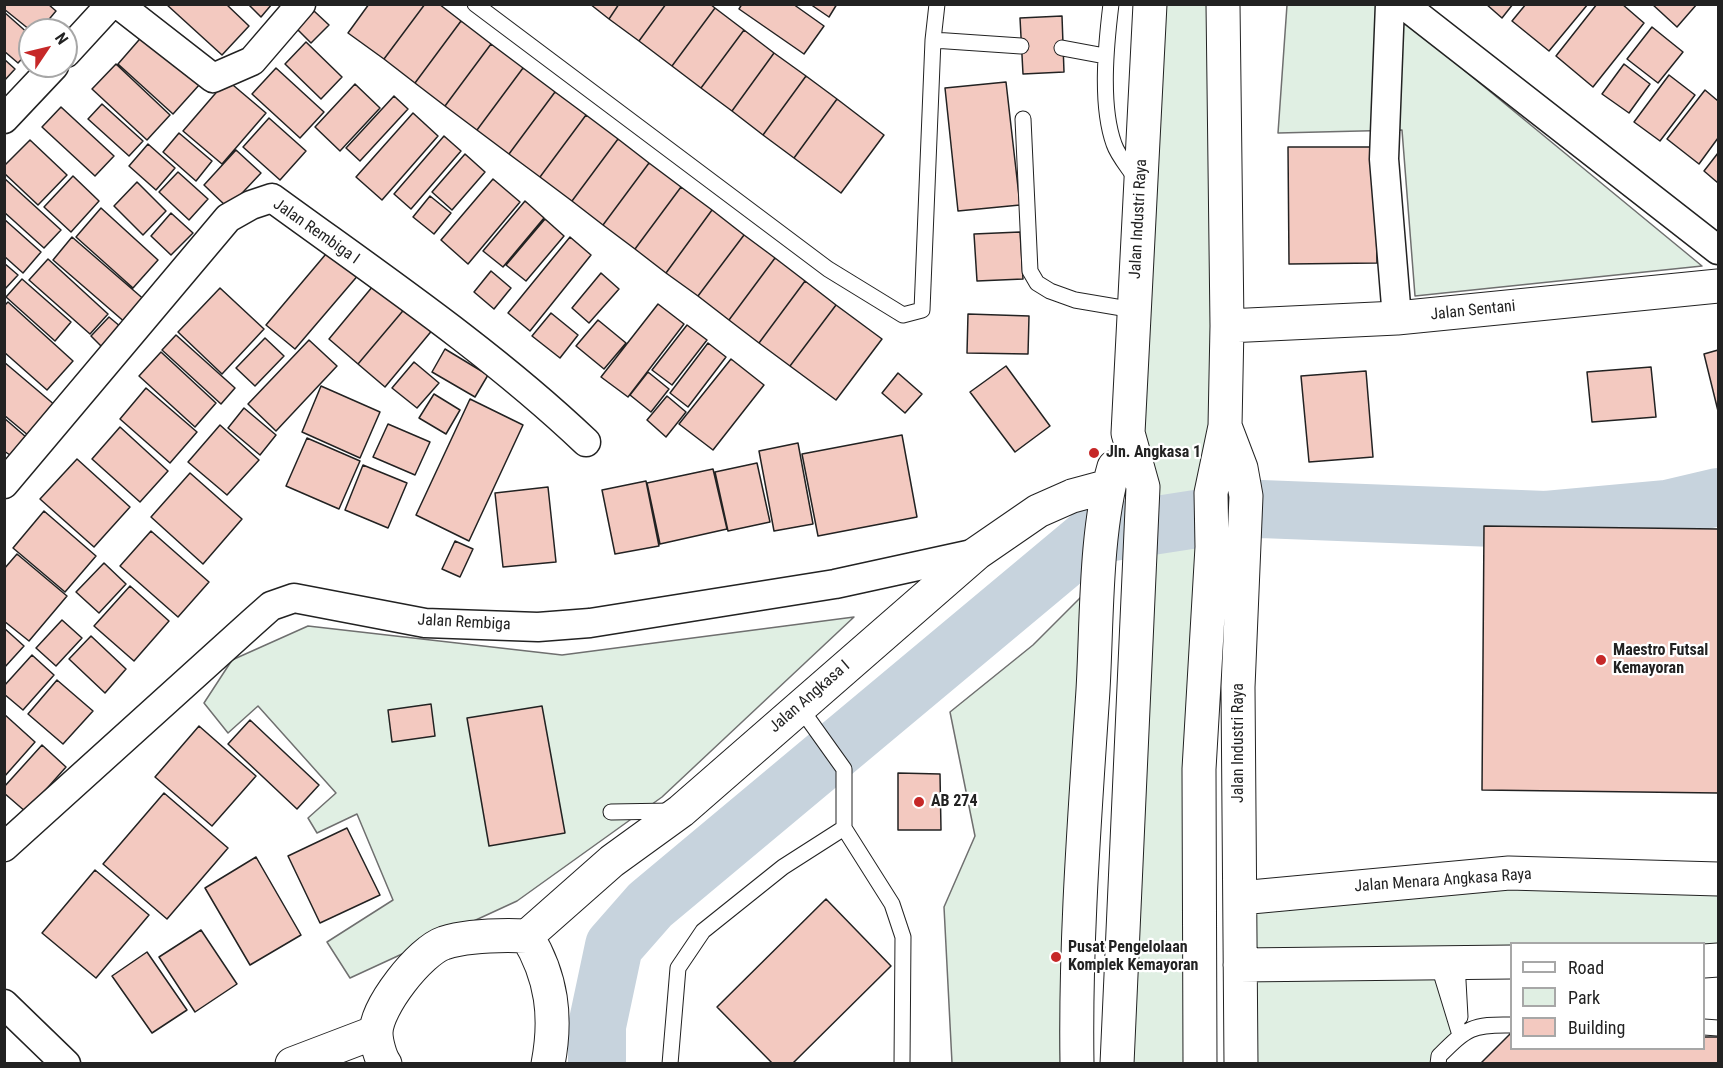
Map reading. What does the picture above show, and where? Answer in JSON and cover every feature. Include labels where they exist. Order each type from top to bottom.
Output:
[{"type":"main road","name":"Jalan Industri Raya","points":[[1077,1064],[1076,979],[1098,579],[1107,500],[1128,433],[1149,4]]},
{"type":"main road","name":"Jalan Industri Raya","points":[[1200,1064],[1199,769],[1212,548],[1211,493],[1225,426],[1227,326],[1223,4]]},
{"type":"main road","name":"Jalan Sentani","points":[[1227,326],[1397,318],[1719,286]]},
{"type":"main road","name":"Jalan Industri Raya","points":[[1225,426],[1241,468],[1246,496],[1238,687],[1241,1064]]},
{"type":"main road","name":"Jalan Industri Raya","points":[[1117,1056],[1143,487],[1128,433]]},
{"type":"main road","name":"Jalan Angkasa I","points":[[527,936],[612,861],[808,719],[977,553],[1038,511],[1072,496],[1107,500]]},
{"type":"main road","name":"Jalan Menara Angkasa Raya","points":[[1240,898],[1509,873],[1719,879]]},
{"type":"main road","points":[[385,1064],[376,1032],[390,998],[402,978],[442,944],[496,935],[527,936],[541,958],[550,984],[553,1038],[548,1064]]},
{"type":"main road","points":[[1240,965],[1510,962]]},
{"type":"main road","points":[[1076,979],[1117,1056]]},
{"type":"main road","points":[[292,1064],[376,1032]]},
{"type":"street","points":[[78,40],[111,4]]},
{"type":"street","points":[[118,4],[213,78],[252,61],[301,4]]},
{"type":"street","points":[[1390,4],[1384,159],[1397,318]]},
{"type":"street","points":[[1403,4],[1719,250]]},
{"type":"street","points":[[4,119],[43,78]]},
{"type":"street","name":"Jalan Rembiga I","points":[[4,484],[228,218],[251,205],[272,198],[499,365],[534,393],[586,442]]},
{"type":"street","name":"Jalan Rembiga","points":[[4,847],[253,622],[272,606],[294,598],[425,623],[558,625],[677,611],[835,584],[977,553]]},
{"type":"street","points":[[4,1004],[66,1064]]},
{"type":"lane","points":[[475,4],[828,269],[903,315],[922,310],[933,40],[937,4]]},
{"type":"lane","points":[[1111,4],[1105,56],[1109,122],[1114,144],[1140,187]]},
{"type":"lane","points":[[933,40],[1021,46]]},
{"type":"lane","points":[[1062,48],[1105,56]]},
{"type":"lane","points":[[1023,119],[1030,271],[1037,283],[1075,300],[1134,310]]},
{"type":"lane","points":[[808,719],[843,767],[844,828],[892,904],[903,937],[902,1064]]},
{"type":"lane","points":[[611,812],[681,811]]},
{"type":"lane","points":[[670,1064],[678,968],[693,944],[704,931],[783,867],[844,828]]},
{"type":"lane","points":[[1447,963],[1460,1035]]},
{"type":"lane","points":[[1438,1064],[1439,1056],[1460,1035],[1480,1024],[1510,1025]]},
{"type":"green space","points":[[1150,5],[1223,5],[1200,1063],[1117,1064]]},
{"type":"green space","points":[[1287,5],[1385,5],[1702,266],[1415,296],[1402,130],[1278,133]]},
{"type":"green space","points":[[1098,580],[1077,1063],[952,1063],[944,907],[975,836],[950,712],[1033,645]]},
{"type":"green space","points":[[854,617],[662,797],[517,901],[350,978],[327,942],[393,900],[357,814],[317,833],[308,818],[336,793],[258,706],[228,733],[204,703],[232,660],[308,626],[562,655]]},
{"type":"green space","points":[[1718,881],[1718,957],[1705,957],[1705,942],[1510,942],[1510,960],[1437,963],[1458,1034],[1437,1063],[1241,1063],[1240,898]]},
{"type":"building","points":[[4,4],[48,4],[56,11],[50,18],[18,18],[18,20],[4,9]]},
{"type":"building","points":[[166,4],[226,4],[249,26],[222,55]]},
{"type":"building","points":[[248,4],[272,4],[261,17]]},
{"type":"building","points":[[369,4],[425,4],[384,59],[348,33]]},
{"type":"building","points":[[425,4],[439,4],[461,21],[415,83],[384,59]]},
{"type":"building","points":[[590,4],[619,4],[609,19]]},
{"type":"building","points":[[619,4],[666,4],[639,41],[609,19]]},
{"type":"building","points":[[666,4],[710,4],[715,8],[672,66],[639,41]]},
{"type":"building","points":[[742,4],[793,4],[824,26],[804,54],[739,9]]},
{"type":"building","points":[[810,4],[837,4],[829,17]]},
{"type":"building","points":[[1486,4],[1513,4],[1502,18]]},
{"type":"building","points":[[1526,4],[1588,4],[1549,51],[1512,21]]},
{"type":"building","points":[[1597,4],[1622,4],[1644,23],[1593,87],[1556,56]]},
{"type":"building","points":[[1652,4],[1697,4],[1677,27]]},
{"type":"building","points":[[715,8],[744,30],[701,88],[672,66]]},
{"type":"building","points":[[314,11],[329,25],[311,43],[297,29]]},
{"type":"building","points":[[4,12],[18,24],[18,63],[4,51]]},
{"type":"building","points":[[1062,16],[1064,72],[1023,74],[1020,18]]},
{"type":"building","points":[[461,21],[491,44],[445,106],[415,83]]},
{"type":"building","points":[[1652,27],[1683,52],[1658,83],[1627,59]]},
{"type":"building","points":[[744,30],[774,53],[732,111],[701,88]]},
{"type":"building","points":[[145,33],[200,84],[173,114],[118,64]]},
{"type":"building","points":[[306,42],[342,77],[321,99],[285,64]]},
{"type":"building","points":[[491,44],[523,68],[477,130],[445,106]]},
{"type":"building","points":[[774,53],[806,76],[763,135],[732,111]]},
{"type":"building","points":[[4,59],[15,69],[4,81]]},
{"type":"building","points":[[116,64],[170,115],[147,140],[92,89]]},
{"type":"building","points":[[1624,64],[1650,84],[1629,113],[1602,94]]},
{"type":"building","points":[[276,68],[324,112],[300,138],[252,94]]},
{"type":"building","points":[[523,68],[555,92],[509,154],[477,130]]},
{"type":"building","points":[[1669,75],[1695,95],[1660,141],[1634,122]]},
{"type":"building","points":[[806,76],[837,99],[794,158],[763,135]]},
{"type":"building","points":[[227,80],[266,113],[222,164],[183,131]]},
{"type":"building","points":[[1006,82],[1020,205],[958,211],[945,88]]},
{"type":"building","points":[[355,84],[380,108],[340,151],[315,127]]},
{"type":"building","points":[[1705,90],[1718,101],[1718,138],[1699,164],[1667,139]]},
{"type":"building","points":[[555,92],[586,115],[540,177],[509,154]]},
{"type":"building","points":[[394,96],[408,109],[360,161],[346,148]]},
{"type":"building","points":[[837,99],[884,135],[841,193],[794,158]]},
{"type":"building","points":[[102,104],[143,141],[129,156],[88,119]]},
{"type":"building","points":[[61,107],[114,156],[95,176],[42,127]]},
{"type":"building","points":[[413,113],[438,136],[382,200],[356,177]]},
{"type":"building","points":[[586,115],[618,139],[572,201],[540,177]]},
{"type":"building","points":[[269,118],[306,151],[280,180],[243,147]]},
{"type":"building","points":[[179,133],[212,161],[196,181],[163,152]]},
{"type":"building","points":[[444,136],[461,151],[411,209],[394,194]]},
{"type":"building","points":[[618,139],[649,163],[603,225],[572,201]]},
{"type":"building","points":[[30,140],[67,175],[38,205],[4,173],[4,166]]},
{"type":"building","points":[[148,144],[175,168],[156,190],[129,166]]},
{"type":"building","points":[[1288,147],[1375,147],[1377,263],[1289,264]]},
{"type":"building","points":[[236,150],[261,173],[228,208],[204,185]]},
{"type":"building","points":[[1718,153],[1718,183],[1704,171]]},
{"type":"building","points":[[465,154],[485,172],[452,210],[432,192]]},
{"type":"building","points":[[649,163],[681,187],[635,249],[603,225]]},
{"type":"building","points":[[178,172],[208,199],[189,220],[159,192]]},
{"type":"building","points":[[73,176],[99,201],[71,232],[44,207]]},
{"type":"building","points":[[4,178],[61,230],[44,248],[4,212]]},
{"type":"building","points":[[493,179],[520,202],[468,264],[441,240]]},
{"type":"building","points":[[137,182],[166,211],[143,235],[114,206]]},
{"type":"building","points":[[681,187],[712,210],[666,273],[635,249]]},
{"type":"building","points":[[430,196],[451,213],[434,234],[413,217]]},
{"type":"building","points":[[525,201],[544,218],[503,267],[483,251]]},
{"type":"building","points":[[101,208],[158,260],[133,288],[76,237]]},
{"type":"building","points":[[712,210],[744,235],[698,296],[666,273]]},
{"type":"building","points":[[171,213],[193,233],[171,255],[151,236]]},
{"type":"building","points":[[4,219],[41,252],[23,273],[4,256]]},
{"type":"building","points":[[545,219],[564,236],[526,281],[506,265]]},
{"type":"building","points":[[1020,232],[1023,279],[977,281],[974,234]]},
{"type":"building","points":[[744,235],[775,258],[729,320],[698,296]]},
{"type":"building","points":[[72,237],[147,302],[127,324],[53,260]]},
{"type":"building","points":[[570,237],[591,255],[530,331],[508,313]]},
{"type":"building","points":[[331,248],[360,273],[295,349],[266,325]]},
{"type":"building","points":[[775,258],[805,281],[759,343],[729,320]]},
{"type":"building","points":[[48,259],[108,314],[90,334],[29,280]]},
{"type":"building","points":[[4,263],[18,275],[4,290]]},
{"type":"building","points":[[491,271],[511,288],[494,309],[474,292]]},
{"type":"building","points":[[601,273],[619,289],[589,323],[572,308]]},
{"type":"building","points":[[22,279],[71,322],[55,341],[6,297]]},
{"type":"building","points":[[378,280],[407,306],[358,364],[329,339]]},
{"type":"building","points":[[805,281],[836,305],[790,366],[759,343]]},
{"type":"building","points":[[220,288],[264,329],[222,374],[178,332]]},
{"type":"building","points":[[8,302],[73,361],[47,390],[4,352],[4,306]]},
{"type":"building","points":[[658,304],[684,324],[628,397],[601,377]]},
{"type":"building","points":[[836,305],[882,339],[836,400],[790,366]]},
{"type":"building","points":[[407,306],[434,328],[385,387],[358,364]]},
{"type":"building","points":[[551,313],[578,335],[560,358],[532,336]]},
{"type":"building","points":[[968,314],[1029,316],[1028,354],[967,353]]},
{"type":"building","points":[[109,317],[127,332],[108,353],[91,336]]},
{"type":"building","points":[[598,320],[626,343],[604,369],[576,346]]},
{"type":"building","points":[[687,325],[707,340],[672,385],[652,370]]},
{"type":"building","points":[[176,335],[235,388],[221,404],[162,350]]},
{"type":"building","points":[[265,338],[284,356],[255,386],[236,368]]},
{"type":"building","points":[[309,340],[337,366],[276,431],[248,404]]},
{"type":"building","points":[[708,343],[726,357],[688,407],[670,393]]},
{"type":"building","points":[[445,349],[488,375],[475,397],[432,372]]},
{"type":"building","points":[[1718,350],[1718,411],[1704,354]]},
{"type":"building","points":[[161,352],[216,403],[195,427],[139,376]]},
{"type":"building","points":[[731,359],[764,385],[713,450],[679,424]]},
{"type":"building","points":[[4,362],[56,406],[29,436],[4,415]]},
{"type":"building","points":[[414,362],[439,383],[417,408],[392,388]]},
{"type":"building","points":[[1006,366],[1050,426],[1015,452],[970,392]]},
{"type":"building","points":[[1651,367],[1656,417],[1592,422],[1587,372]]},
{"type":"building","points":[[1366,371],[1373,457],[1309,462],[1301,376]]},
{"type":"building","points":[[648,372],[669,389],[651,412],[630,395]]},
{"type":"building","points":[[898,373],[922,394],[905,413],[882,393]]},
{"type":"building","points":[[321,386],[380,412],[360,458],[302,432]]},
{"type":"building","points":[[146,388],[197,432],[170,463],[120,419]]},
{"type":"building","points":[[434,394],[460,410],[446,434],[419,418]]},
{"type":"building","points":[[667,396],[686,412],[666,437],[647,420]]},
{"type":"building","points":[[470,399],[523,425],[469,541],[416,515]]},
{"type":"building","points":[[244,408],[276,435],[260,455],[228,428]]},
{"type":"building","points":[[4,418],[26,437],[10,455],[4,451]]},
{"type":"building","points":[[388,424],[430,442],[415,475],[373,457]]},
{"type":"building","points":[[220,425],[259,460],[227,495],[188,462]]},
{"type":"building","points":[[120,427],[168,471],[140,502],[92,459]]},
{"type":"building","points":[[902,435],[917,517],[818,536],[802,454]]},
{"type":"building","points":[[307,438],[360,461],[339,509],[286,486]]},
{"type":"building","points":[[798,443],[813,524],[774,531],[759,451]]},
{"type":"building","points":[[77,459],[130,507],[94,547],[40,499]]},
{"type":"building","points":[[757,463],[770,522],[728,531],[715,472]]},
{"type":"building","points":[[363,465],[407,483],[388,528],[345,510]]},
{"type":"building","points":[[713,469],[727,529],[660,544],[647,483]]},
{"type":"building","points":[[190,473],[242,519],[203,564],[151,517]]},
{"type":"building","points":[[646,481],[659,546],[615,554],[602,490]]},
{"type":"building","points":[[548,487],[556,562],[503,567],[495,493]]},
{"type":"building","points":[[44,511],[96,556],[65,592],[13,548]]},
{"type":"building","name":"Maestro Futsal Kemayoran","points":[[1484,526],[1718,529],[1718,793],[1482,790]]},
{"type":"building","points":[[151,531],[209,582],[178,617],[120,566]]},
{"type":"building","points":[[455,541],[473,549],[460,577],[442,569]]},
{"type":"building","points":[[17,554],[67,596],[29,641],[4,621],[4,569]]},
{"type":"building","points":[[104,563],[126,584],[99,613],[76,592]]},
{"type":"building","points":[[130,586],[169,621],[134,661],[94,626]]},
{"type":"building","points":[[62,620],[82,638],[56,666],[36,648]]},
{"type":"building","points":[[4,628],[24,646],[4,668]]},
{"type":"building","points":[[91,636],[126,669],[105,693],[69,659]]},
{"type":"building","points":[[32,655],[54,675],[23,710],[4,694],[4,686]]},
{"type":"building","points":[[57,680],[93,711],[63,744],[28,714]]},
{"type":"building","points":[[431,704],[435,736],[392,742],[388,710]]},
{"type":"building","points":[[542,706],[565,833],[489,846],[467,718]]},
{"type":"building","points":[[4,714],[35,742],[4,777]]},
{"type":"building","points":[[250,720],[319,785],[297,809],[228,744]]},
{"type":"building","points":[[199,726],[256,776],[212,826],[155,777]]},
{"type":"building","points":[[42,745],[66,767],[26,812],[4,793],[4,787]]},
{"type":"building","name":"AB 274","points":[[898,773],[940,774],[941,830],[898,830]]},
{"type":"building","points":[[164,793],[228,848],[167,919],[103,864]]},
{"type":"building","points":[[347,828],[380,895],[320,923],[288,856]]},
{"type":"building","points":[[256,857],[301,935],[250,965],[205,888]]},
{"type":"building","points":[[95,870],[149,915],[96,978],[42,933]]},
{"type":"building","points":[[826,899],[891,966],[792,1064],[773,1064],[717,1007]]},
{"type":"building","points":[[201,930],[237,984],[195,1012],[159,957]]},
{"type":"building","points":[[147,952],[187,1010],[152,1033],[112,976]]},
{"type":"building","points":[[1510,1034],[1510,1050],[1705,1050],[1705,1037],[1718,1037],[1718,1064],[1480,1064]]},
{"type":"waterway","points":[[597,1064],[597,1026],[614,946],[650,905],[1093,535],[1261,509],[1546,520],[1667,509],[1718,497]]},
{"type":"place","name":"Jln. Angkasa 1","points":[[1094,453]]},
{"type":"place","name":"Maestro Futsal Kemayoran","points":[[1601,660]]},
{"type":"place","name":"AB 274","points":[[919,802]]},
{"type":"place","name":"Pusat Pengelolaan Komplek Kemayoran","points":[[1056,957]]}]
